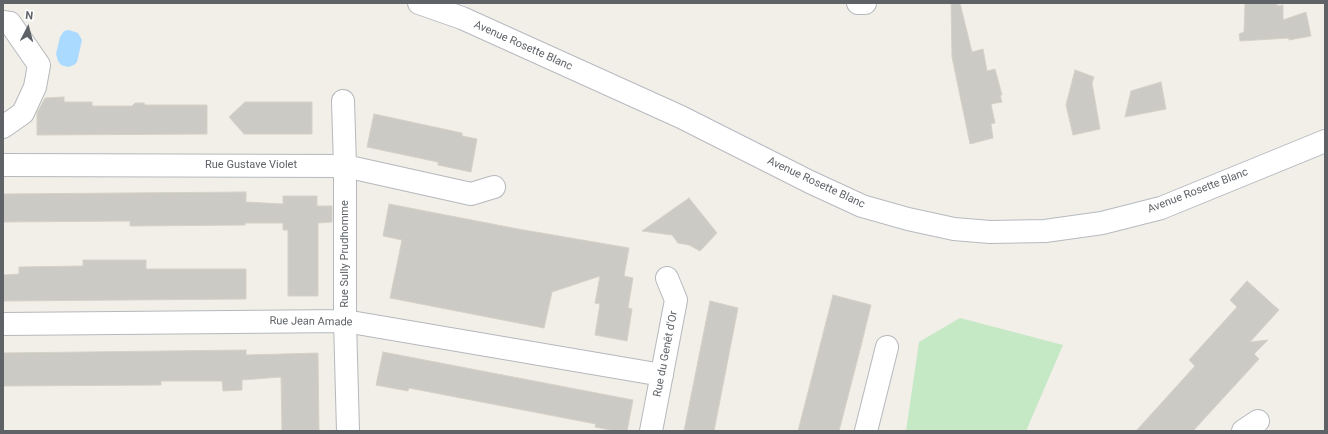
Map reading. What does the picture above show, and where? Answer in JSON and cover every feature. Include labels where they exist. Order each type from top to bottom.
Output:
[{"type":"street","name":"Avenue Rosette Blanc","points":[[419,3],[462,18],[680,117],[810,182],[862,206],[908,219],[954,229],[990,232],[1037,231],[1102,224],[1161,208],[1325,141]]},
{"type":"street","points":[[858,3],[865,3]]},
{"type":"street","points":[[3,22],[10,23],[39,65],[35,87],[24,113],[3,127]]},
{"type":"street","name":"Rue Sully Prudhomme","points":[[343,101],[345,166],[345,321],[348,431]]},
{"type":"street","name":"Rue Gustave Violet","points":[[3,165],[345,166],[471,194],[494,187]]},
{"type":"street","name":"Rue du Genêt d'Or","points":[[651,431],[676,300],[667,278]]},
{"type":"street","name":"Rue Jean Amade","points":[[3,324],[345,321],[662,375]]},
{"type":"street","points":[[866,431],[887,348]]},
{"type":"green space","points":[[960,318],[1063,345],[1026,431],[906,431],[919,342]]},
{"type":"water","points":[[69,30],[78,33],[82,40],[77,62],[68,67],[61,65],[56,54],[60,37],[64,31]]},
{"type":"building","points":[[951,3],[960,3],[972,52],[983,49],[987,71],[995,69],[1002,95],[1000,95],[1002,102],[991,104],[995,123],[991,124],[993,138],[970,144],[952,57]]},
{"type":"building","points":[[1245,3],[1277,3],[1277,6],[1283,5],[1283,20],[1306,12],[1311,36],[1289,40],[1289,38],[1240,41],[1239,34],[1244,32]]},
{"type":"building","points":[[1075,70],[1094,77],[1092,83],[1100,129],[1073,135],[1066,105]]},
{"type":"building","points":[[1161,82],[1166,109],[1125,117],[1131,91]]},
{"type":"building","points":[[64,97],[64,102],[92,102],[92,106],[132,106],[135,103],[144,103],[145,105],[207,105],[207,134],[37,135],[37,113],[45,98]]},
{"type":"building","points":[[245,102],[312,102],[312,134],[244,134],[229,117]]},
{"type":"building","points":[[374,114],[462,133],[462,136],[477,139],[471,172],[438,165],[438,162],[367,147]]},
{"type":"building","points":[[246,192],[246,202],[283,204],[283,196],[317,196],[317,206],[332,206],[332,222],[318,223],[318,296],[288,296],[288,230],[283,230],[283,223],[245,223],[245,225],[130,226],[130,221],[3,222],[3,194]]},
{"type":"building","points":[[689,198],[717,233],[700,251],[689,245],[678,243],[672,235],[642,231]]},
{"type":"building","points":[[389,204],[518,229],[629,248],[624,276],[633,278],[628,308],[632,309],[627,341],[595,335],[600,304],[595,303],[600,276],[552,292],[544,328],[390,298],[402,240],[383,236]]},
{"type":"building","points":[[83,260],[146,260],[146,269],[246,269],[246,299],[3,301],[3,275],[19,274],[19,267],[83,266]]},
{"type":"building","points":[[1247,281],[1279,310],[1250,342],[1268,340],[1254,354],[1259,359],[1193,431],[1136,431],[1195,366],[1189,360],[1237,307],[1230,300]]},
{"type":"building","points":[[833,295],[871,305],[861,346],[839,431],[798,431]]},
{"type":"building","points":[[710,301],[738,308],[714,431],[684,431]]},
{"type":"building","points":[[246,350],[246,355],[318,353],[319,431],[282,431],[281,377],[242,380],[242,390],[223,391],[222,381],[161,381],[161,385],[3,386],[3,353]]},
{"type":"building","points":[[383,352],[633,400],[627,431],[616,431],[595,427],[596,424],[409,388],[408,391],[376,385]]}]
